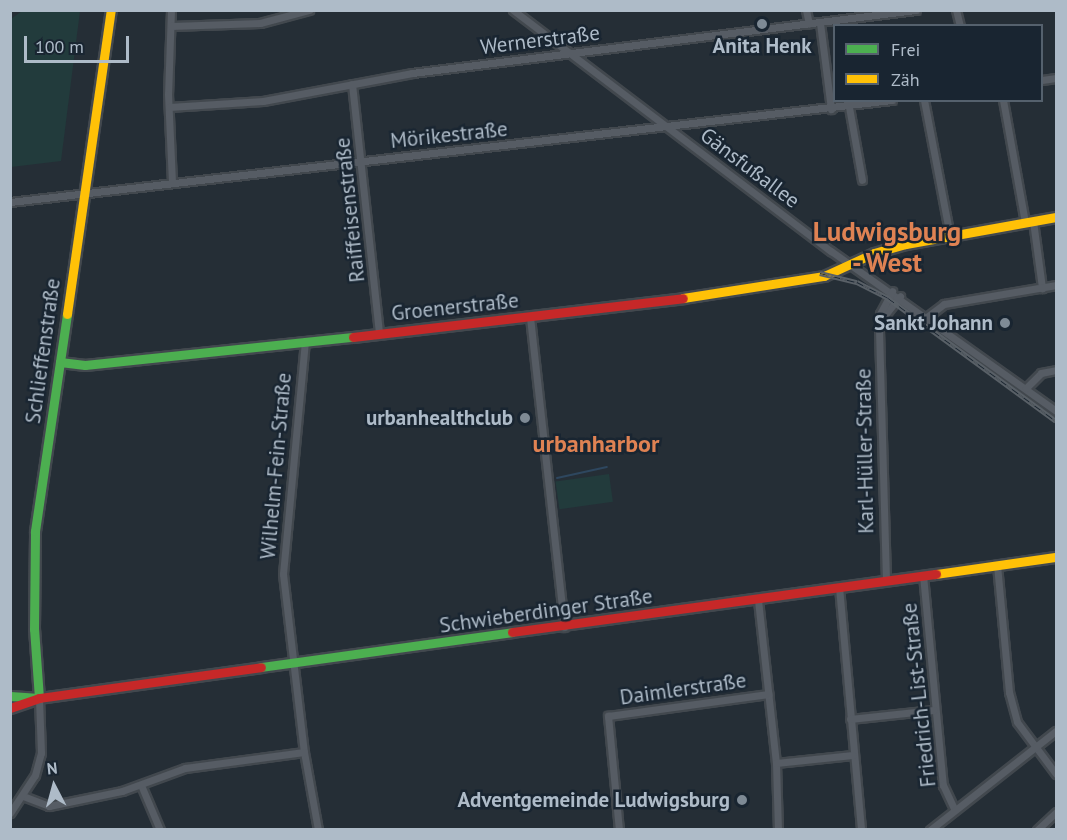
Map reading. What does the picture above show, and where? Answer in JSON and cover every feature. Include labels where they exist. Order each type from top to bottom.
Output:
[{"type":"street","name":"Schlieffenstraße","points":[[39,698],[34,629],[35,542],[83,191],[111,10]]},
{"type":"street","points":[[171,10],[169,107],[172,182]]},
{"type":"street","points":[[171,26],[260,23],[309,10]]},
{"type":"street","name":"Gänsfußallee","points":[[513,10],[851,264],[900,296],[1056,411]]},
{"type":"street","points":[[806,10],[809,24]]},
{"type":"street","name":"Wernerstraße","points":[[169,107],[263,101],[352,84],[570,52],[916,10]]},
{"type":"street","points":[[820,23],[831,109]]},
{"type":"street","name":"Raiffeisenstraße","points":[[352,84],[379,333]]},
{"type":"street","name":"Mörikestraße","points":[[10,202],[83,191],[670,129],[878,102]]},
{"type":"street","points":[[924,102],[950,236]]},
{"type":"street","points":[[1003,102],[1042,288]]},
{"type":"street","points":[[849,106],[862,180]]},
{"type":"street","name":"Groenerstraße","points":[[60,362],[85,365],[530,317],[795,282],[824,276],[895,247],[1056,216]]},
{"type":"street","points":[[927,316],[944,304],[1056,285]]},
{"type":"street","name":"Karl-Hüller-Straße","points":[[886,580],[880,321],[892,291]]},
{"type":"street","points":[[880,321],[900,296]]},
{"type":"street","points":[[530,317],[564,627]]},
{"type":"street","name":"Wilhelm-Fein-Straße","points":[[305,341],[283,564],[304,752],[318,830]]},
{"type":"street","points":[[1026,388],[1041,373],[1056,370]]},
{"type":"street","name":"Schwieberdinger Straße","points":[[10,696],[39,698],[293,665],[1056,557]]},
{"type":"street","points":[[997,565],[1009,692],[1017,722],[1056,774]]},
{"type":"street","name":"Friedrich-List-Straße","points":[[923,575],[934,710],[943,785],[954,809]]},
{"type":"street","points":[[839,587],[861,830]]},
{"type":"street","points":[[758,600],[776,763],[778,829],[769,830]]},
{"type":"street","name":"Daimlerstraße","points":[[619,830],[608,716],[768,694]]},
{"type":"street","points":[[10,813],[23,796],[41,753],[39,698]]},
{"type":"street","name":"Schwieberdinger Straße","points":[[10,708],[39,698]]},
{"type":"street","points":[[850,719],[934,710]]},
{"type":"street","points":[[930,830],[1056,730]]},
{"type":"street","points":[[23,796],[49,806],[141,785],[185,768],[304,752]]},
{"type":"street","points":[[776,763],[853,755]]},
{"type":"street","points":[[141,785],[160,830]]},
{"type":"street","points":[[1037,830],[1056,812]]},
{"type":"green space","points":[[22,11],[80,11],[61,161],[11,167],[11,19]]},
{"type":"green space","points":[[609,474],[613,502],[559,509],[556,482]]},
{"type":"waterway","points":[[557,478],[607,467]]},
{"type":"railway","points":[[820,273],[857,282],[888,298],[1056,421]]},
{"type":"traffic: fast","points":[[39,698],[34,629],[35,531],[67,314]]},
{"type":"traffic: fast","points":[[60,362],[85,365],[353,337]]},
{"type":"traffic: fast","points":[[261,667],[512,632]]},
{"type":"traffic: fast","points":[[10,696],[39,698]]},
{"type":"traffic: slow","points":[[67,314],[111,10]]},
{"type":"traffic: slow","points":[[683,298],[824,276],[874,253],[906,244],[1056,217]]},
{"type":"traffic: slow","points":[[936,574],[1056,557]]},
{"type":"traffic: jam","points":[[353,337],[683,298]]},
{"type":"traffic: jam","points":[[512,632],[936,574]]},
{"type":"traffic: jam","points":[[10,708],[39,698],[261,667]]},
{"type":"place","name":"Anita Henk","points":[[762,24]]},
{"type":"place","name":"Sankt Johann","points":[[1005,323]]},
{"type":"place","name":"urbanhealthclub","points":[[525,418]]},
{"type":"place","name":"Adventgemeinde Ludwigsburg","points":[[742,800]]},
{"type":"district","name":"Ludwigsburg - West","points":[[887,246]]},
{"type":"district","name":"urbanharbor","points":[[596,444]]}]
